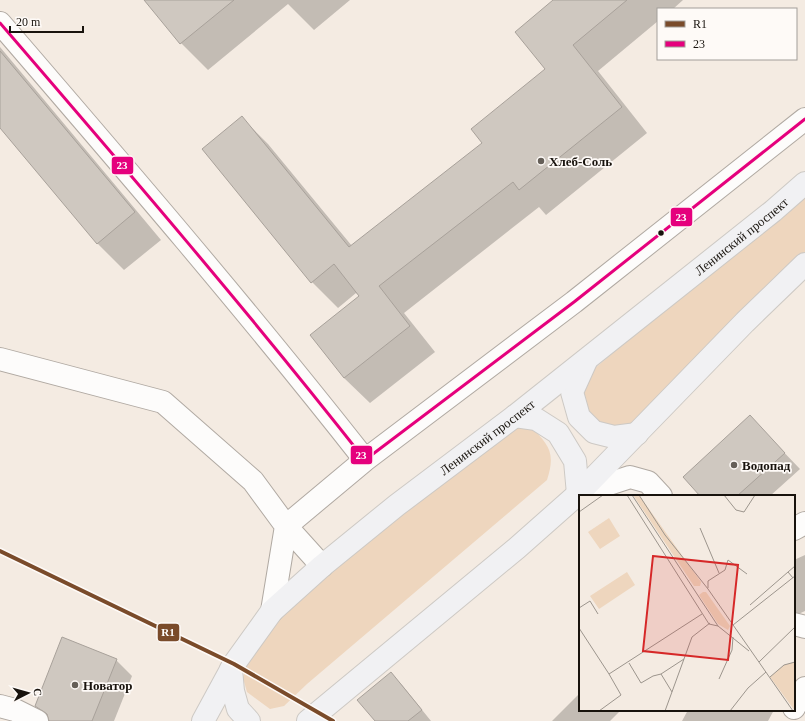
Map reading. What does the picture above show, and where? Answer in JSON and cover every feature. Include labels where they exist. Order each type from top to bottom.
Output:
[{"type":"main road","name":"Ленинский проспект","points":[[203,721],[231,669],[272,611],[322,566],[397,505],[515,416],[805,183]]},
{"type":"main road","points":[[308,721],[517,548],[578,494],[745,322],[805,264]]},
{"type":"main road","points":[[587,358],[572,392],[579,417],[594,432],[614,437],[637,434]]},
{"type":"main road","points":[[515,416],[536,419],[558,433],[575,461],[578,494]]},
{"type":"main road","points":[[231,669],[233,691],[238,709],[249,721]]},
{"type":"street","points":[[0,23],[138,184],[326,410],[365,460]]},
{"type":"street","points":[[272,611],[286,526],[365,460],[574,302],[805,119]]},
{"type":"street","points":[[0,359],[163,402],[253,481],[286,526],[322,566]]},
{"type":"street","points":[[578,494],[630,477],[648,482],[660,495]]},
{"type":"street","points":[[795,528],[805,523]]},
{"type":"street","points":[[795,624],[805,627]]},
{"type":"street","points":[[795,706],[805,688]]},
{"type":"street","points":[[0,706],[15,710],[37,721]]},
{"type":"street","points":[[787,721],[792,711]]},
{"type":"shaded area","points":[[805,191],[805,259],[628,427],[608,425],[595,419],[588,407],[582,388],[594,369]]},
{"type":"shaded area","points":[[529,425],[542,438],[551,456],[550,470],[547,480],[307,684],[284,706],[270,709],[247,692],[243,678],[250,655],[293,602],[502,427]]},
{"type":"building","points":[[144,0],[234,0],[180,44]]},
{"type":"building","points":[[553,0],[627,0],[573,45],[622,107],[519,190],[513,182],[379,286],[410,326],[344,378],[310,335],[359,296],[334,264],[311,283],[202,149],[242,116],[349,247],[482,143],[471,129],[545,69],[515,32]]},
{"type":"building","points":[[0,51],[135,212],[97,244],[0,128]]},
{"type":"building","name":"Водопад","points":[[750,415],[785,453],[738,495],[699,495],[683,477]]},
{"type":"building","name":"Новатор","points":[[62,637],[117,659],[92,721],[49,721],[47,714],[35,706]]},
{"type":"building","points":[[391,672],[422,710],[408,721],[375,721],[357,700]]},
{"type":"transit line","name":"23","points":[[0,23],[231,294],[365,460],[574,302],[805,119]]},
{"type":"transit line","name":"R1","points":[[0,551],[234,664],[333,721]]},
{"type":"place","name":"Хлеб-Соль","points":[[541,161]]},
{"type":"place","name":"Водопад","points":[[734,465]]},
{"type":"place","name":"Новатор","points":[[75,685]]}]
